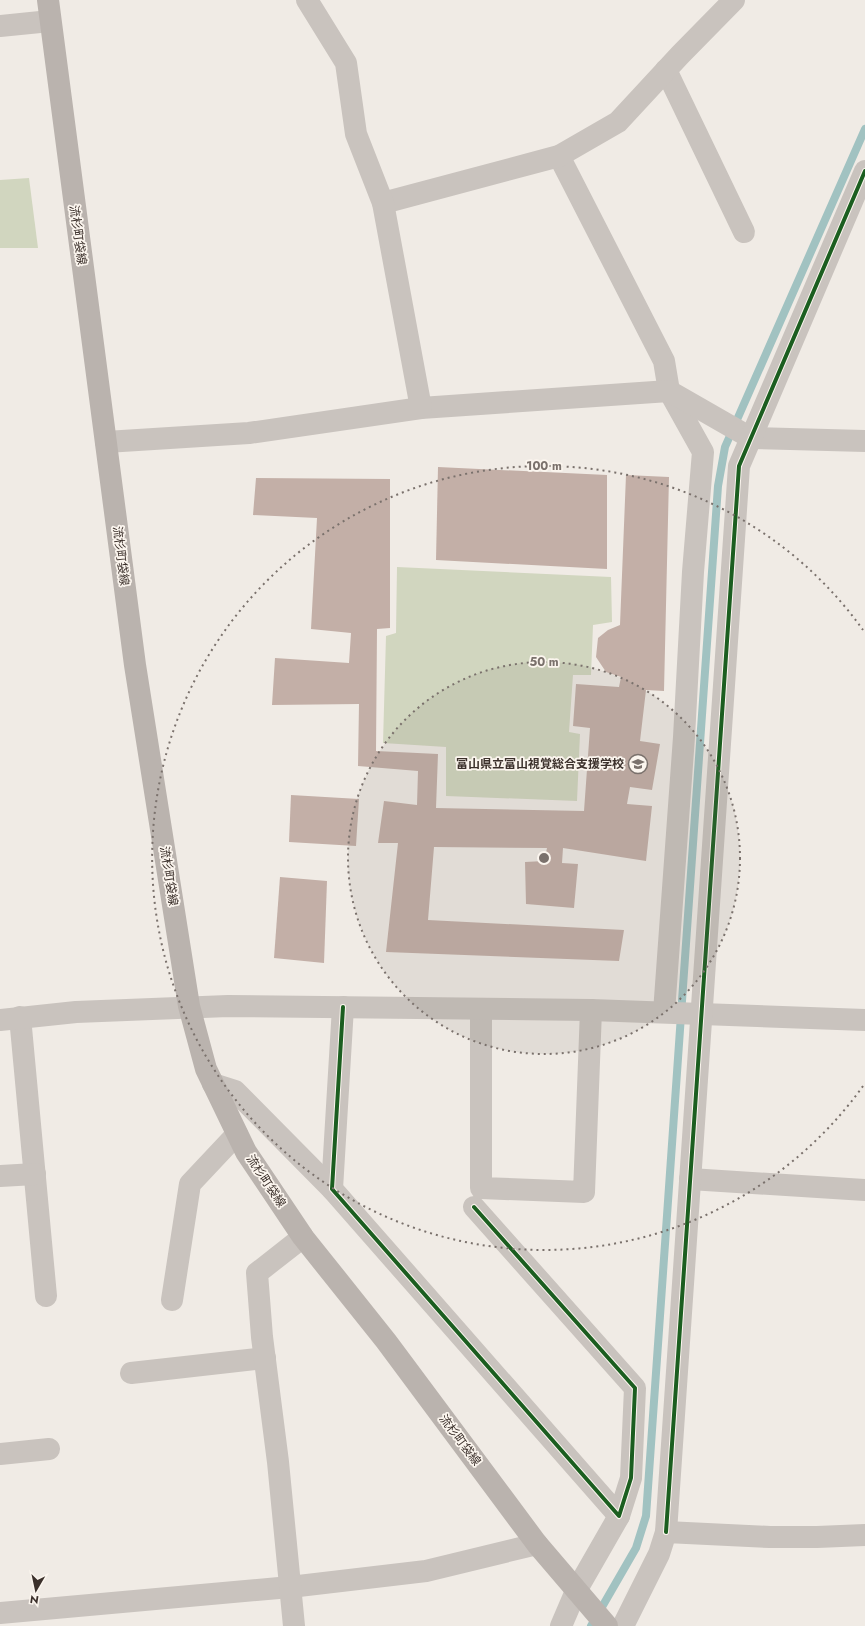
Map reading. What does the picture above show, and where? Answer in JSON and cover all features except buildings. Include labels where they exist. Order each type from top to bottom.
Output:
[{"type":"main road","name":"流杉町袋線","points":[[48,0],[135,665],[189,1006],[206,1068],[246,1152],[303,1237],[386,1341],[537,1544],[606,1626]]},
{"type":"street","points":[[307,0],[346,63],[356,134],[383,203],[421,408]]},
{"type":"street","points":[[383,203],[559,156],[618,122],[734,0]]},
{"type":"street","points":[[0,26],[50,21]]},
{"type":"street","points":[[666,70],[744,232]]},
{"type":"street","points":[[559,156],[664,361],[669,391],[703,452],[693,572],[684,737],[664,1012]]},
{"type":"street","points":[[623,1626],[659,1554],[666,1532],[739,466],[865,171]]},
{"type":"street","points":[[106,442],[249,433],[421,408],[669,391],[751,438],[865,440]]},
{"type":"street","points":[[46,1296],[35,1174],[10,1019],[76,1012],[189,1006],[591,1010],[865,1020]]},
{"type":"street","points":[[332,1189],[343,1007]]},
{"type":"street","points":[[481,1009],[481,1188],[584,1192],[591,1010]]},
{"type":"street","points":[[213,1084],[235,1091],[332,1189],[619,1516]]},
{"type":"street","points":[[172,1300],[190,1184],[237,1134]]},
{"type":"street","points":[[0,1176],[35,1174]]},
{"type":"street","points":[[690,1179],[865,1190]]},
{"type":"street","points":[[474,1206],[636,1388],[631,1478],[619,1516],[581,1596],[561,1626]]},
{"type":"street","points":[[294,1626],[257,1272],[303,1237]]},
{"type":"street","points":[[131,1373],[265,1358]]},
{"type":"street","points":[[0,1454],[49,1449]]},
{"type":"street","points":[[666,1532],[770,1537],[865,1535]]},
{"type":"street","points":[[0,1613],[290,1587],[426,1571],[537,1544]]},
{"type":"green space","points":[[29,178],[38,248],[0,248],[0,180]]},
{"type":"green space","points":[[397,567],[611,577],[612,622],[593,625],[591,675],[573,675],[569,732],[580,734],[577,801],[446,796],[446,747],[383,743],[386,636],[396,633]]},
{"type":"waterway","points":[[591,1626],[636,1548],[646,1516],[718,486],[725,447],[865,129]]},
{"type":"cycle path","points":[[666,1532],[739,466],[865,171]]},
{"type":"cycle path","points":[[343,1007],[332,1189],[619,1516],[631,1478],[635,1388],[474,1207]]},
{"type":"place","name":"富山県立富山視覚総合支援学校","points":[[638,764]]}]
